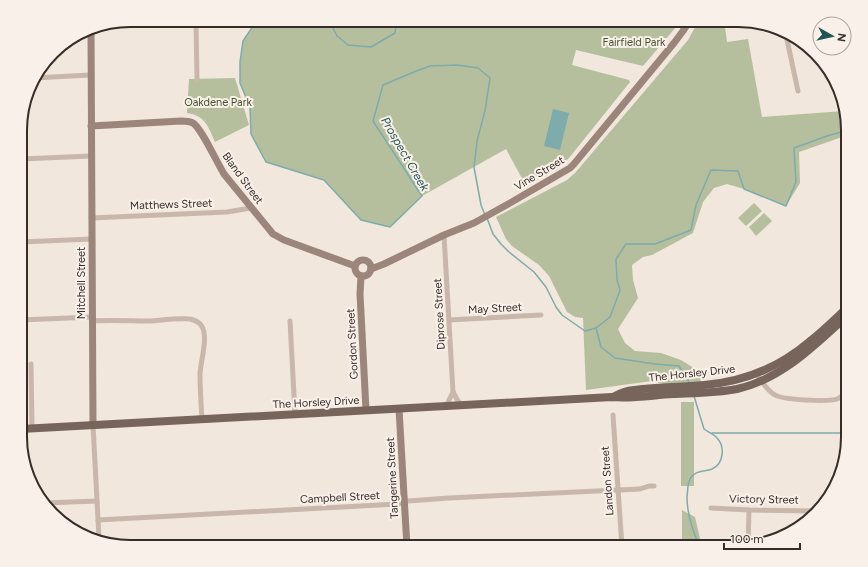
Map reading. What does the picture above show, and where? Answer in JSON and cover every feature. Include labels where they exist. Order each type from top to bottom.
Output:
[{"type":"main road","name":"The Horsley Drive","points":[[759,378],[773,366],[810,342],[841,313]]},
{"type":"main road","name":"The Horsley Drive","points":[[27,428],[612,397],[625,392],[651,388],[673,390],[702,389],[740,379],[772,376],[793,363],[841,321]]},
{"type":"street","points":[[196,27],[197,80]]},
{"type":"street","name":"Vine Street","points":[[371,268],[384,264],[474,223],[562,173],[574,164],[686,27]]},
{"type":"street","name":"Mitchell Street","points":[[91,35],[93,425],[99,535]]},
{"type":"street","points":[[787,40],[798,91]]},
{"type":"street","points":[[41,78],[91,76]]},
{"type":"street","name":"Bland Street","points":[[91,126],[181,121],[192,122],[202,135],[222,171],[269,230],[277,237],[355,266]]},
{"type":"street","points":[[27,159],[91,156]]},
{"type":"street","name":"Matthews Street","points":[[91,218],[227,212],[251,208]]},
{"type":"street","name":"Diprose Street","points":[[444,236],[453,392],[446,406]]},
{"type":"street","points":[[27,242],[91,239]]},
{"type":"street","points":[[365,261],[371,268],[367,275],[361,276],[357,273],[355,266],[358,262],[365,261]]},
{"type":"street","name":"Gordon Street","points":[[361,276],[360,294],[366,410]]},
{"type":"street","name":"May Street","points":[[449,320],[541,315]]},
{"type":"street","points":[[27,320],[196,320],[202,325],[204,333],[200,372],[202,419]]},
{"type":"street","points":[[290,321],[295,414]]},
{"type":"street","points":[[31,364],[32,428]]},
{"type":"street","points":[[759,378],[773,394],[779,397],[829,400],[838,399],[841,397]]},
{"type":"street","points":[[453,392],[462,405]]},
{"type":"street","name":"Tangerine Street","points":[[399,409],[407,540]]},
{"type":"street","name":"Landon Street","points":[[613,415],[622,540]]},
{"type":"street","name":"Campbell Street","points":[[98,520],[398,504],[408,501],[449,498],[640,489],[654,486]]},
{"type":"street","points":[[51,503],[97,501]]},
{"type":"street","name":"Victory Street","points":[[711,508],[810,511]]},
{"type":"street","points":[[748,510],[748,540]]},
{"type":"green space","name":"Fairfield Park","points":[[252,27],[676,27],[643,66],[576,50],[572,65],[629,80],[630,82],[569,158],[562,164],[525,184],[506,149],[422,196],[390,227],[361,220],[324,180],[266,162],[251,134],[250,107],[240,83],[240,62],[243,41]]},
{"type":"green space","points":[[695,27],[725,27],[727,42],[748,39],[762,117],[839,111],[841,137],[799,152],[800,183],[786,206],[744,189],[727,184],[714,188],[703,202],[693,233],[652,255],[643,257],[632,265],[633,280],[638,298],[618,329],[625,343],[635,351],[661,353],[681,360],[700,372],[701,385],[673,387],[652,381],[586,390],[583,318],[575,317],[567,312],[549,276],[539,265],[512,246],[506,239],[496,217],[567,180],[575,173],[688,40]]},
{"type":"green space","name":"Oakdene Park","points":[[235,78],[249,125],[215,142],[206,123],[198,116],[187,113],[189,79]]},
{"type":"green space","points":[[754,203],[762,211],[746,226],[738,218]]},
{"type":"green space","points":[[764,213],[772,221],[756,236],[749,227]]},
{"type":"green space","points":[[681,402],[694,402],[694,486],[681,486]]},
{"type":"green space","points":[[682,510],[695,517],[700,540],[682,540]]},
{"type":"water","points":[[553,109],[569,113],[560,150],[544,146]]},
{"type":"waterway","name":"Prospect Creek","points":[[252,27],[243,41],[240,62],[240,83],[250,107],[251,134],[266,162],[324,180],[361,220],[390,227],[422,196],[373,121],[383,85],[430,66],[457,65],[478,68],[490,78],[485,111],[477,141],[474,167],[481,205],[485,215]]},
{"type":"waterway","name":"Prospect Creek","points":[[332,27],[337,36],[348,45],[371,47],[395,33],[396,27]]},
{"type":"waterway","name":"Prospect Creek","points":[[487,218],[493,234],[509,252],[534,272],[546,287],[556,307],[562,315],[585,331],[596,328],[610,317],[620,290],[617,280],[616,259],[626,244],[655,244],[691,230],[696,205],[711,170],[738,171],[744,189],[786,206],[796,182],[794,148],[841,132]]},
{"type":"waterway","points":[[596,328],[601,347],[615,358],[679,366],[689,383]]},
{"type":"waterway","points":[[694,396],[704,429],[713,434],[720,441],[722,450],[721,459],[716,467],[694,474],[688,484],[687,504],[692,528],[697,540]]},
{"type":"waterway","points":[[712,433],[841,433]]}]
